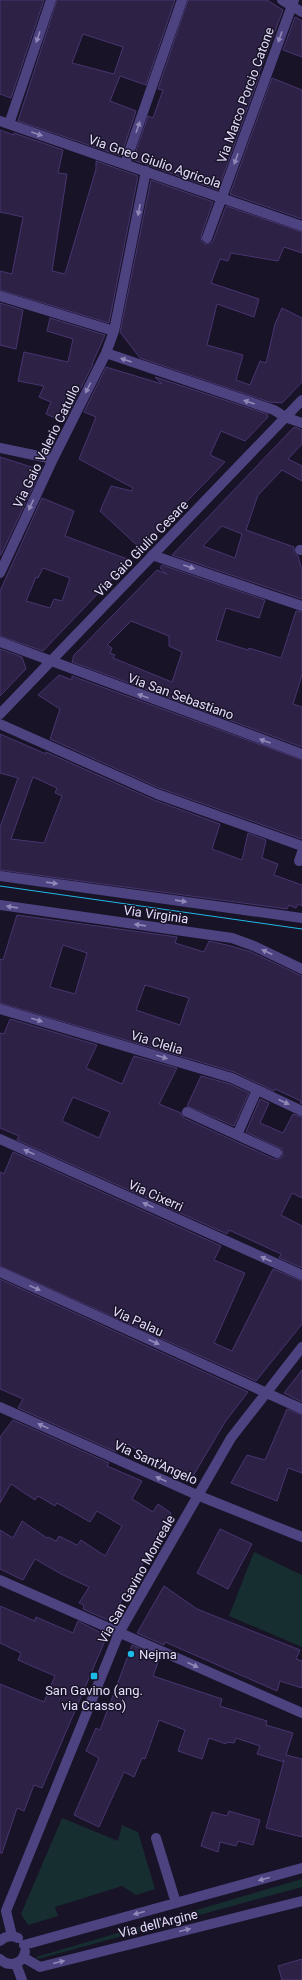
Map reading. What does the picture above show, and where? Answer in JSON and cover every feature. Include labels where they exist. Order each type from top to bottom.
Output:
[{"type":"street","points":[[4,122],[51,0]]},
{"type":"street","points":[[125,164],[182,0]]},
{"type":"street","points":[[282,0],[293,3],[302,12]]},
{"type":"street","name":"Via Marco Porcio Catone","points":[[207,238],[293,3]]},
{"type":"street","name":"Via Gneo Giulio Agricola","points":[[4,122],[302,226]]},
{"type":"street","name":"Via Gaio Valerio Catullo","points":[[0,573],[52,459],[106,353],[114,331],[146,171]]},
{"type":"street","points":[[0,296],[114,331]]},
{"type":"street","points":[[106,353],[274,410],[285,417],[302,423]]},
{"type":"street","name":"Via Gaio Giulio Cesare","points":[[0,714],[302,400]]},
{"type":"street","points":[[0,448],[52,459]]},
{"type":"street","points":[[152,555],[302,606]]},
{"type":"street","name":"Via San Sebastiano","points":[[0,642],[50,662],[302,754]]},
{"type":"street","points":[[0,724],[158,794],[302,846]]},
{"type":"street","name":"Via Virginia","points":[[0,876],[302,918]]},
{"type":"street","name":"Via Virginia","points":[[0,905],[232,938],[254,946],[302,969]]},
{"type":"street","name":"Via Clelia","points":[[0,1009],[232,1078],[302,1111]]},
{"type":"street","points":[[237,1135],[257,1090]]},
{"type":"street","points":[[187,1112],[277,1153]]},
{"type":"street","name":"Via Cixerri","points":[[0,1138],[302,1275]]},
{"type":"street","name":"Via Palau","points":[[0,1272],[302,1409]]},
{"type":"street","name":"Via San Gavino Monreale","points":[[12,1936],[3,1910],[119,1633],[231,1438],[302,1347]]},
{"type":"street","name":"Via Sant'Angelo","points":[[0,1407],[197,1495],[302,1537]]},
{"type":"street","points":[[0,1580],[302,1713]]},
{"type":"street","points":[[156,1838],[176,1903]]},
{"type":"street","name":"Via dell'Argine","points":[[24,1945],[302,1868]]},
{"type":"street","name":"Via dell'Argine","points":[[0,1960],[7,1964],[20,1960],[40,1967],[302,1901]]},
{"type":"street","points":[[0,1941],[6,1937],[12,1936],[21,1941],[24,1945],[20,1960],[22,1980]]},
{"type":"green space","points":[[254,1552],[302,1575],[302,1647],[229,1616]]},
{"type":"green space","points":[[62,1818],[118,1841],[122,1825],[138,1832],[155,1889],[136,1895],[122,1886],[55,1907],[58,1916],[28,1925],[21,1914]]},
{"type":"green space","points":[[302,1879],[302,1887],[38,1959],[36,1957]]},
{"type":"building","points":[[0,0],[44,0],[11,98],[0,94]]},
{"type":"building","points":[[57,0],[175,0],[146,85],[120,76],[110,101],[136,111],[121,156],[18,121]],"holes":[[[83,34],[123,47],[114,74],[72,63]]]},
{"type":"building","points":[[188,0],[267,0],[283,10],[218,190],[133,160],[148,116],[153,118],[163,90],[158,89]]},
{"type":"building","points":[[295,17],[302,21],[302,57],[283,50]]},
{"type":"building","points":[[272,78],[302,90],[302,219],[230,194]]},
{"type":"building","points":[[0,130],[14,135],[14,133],[63,150],[58,173],[67,174],[52,271],[65,274],[96,169],[96,161],[138,176],[109,323],[0,290],[0,271],[12,274],[23,217],[0,212]]},
{"type":"building","points":[[151,180],[213,202],[201,236],[202,242],[205,244],[213,241],[226,206],[302,232],[302,253],[284,247],[278,261],[231,253],[228,261],[220,259],[211,283],[259,299],[254,317],[217,304],[207,345],[243,355],[236,380],[250,385],[260,361],[266,363],[275,324],[282,308],[302,318],[302,382],[282,403],[269,402],[140,358],[120,332]]},
{"type":"building","points":[[0,303],[23,310],[16,349],[0,345]]},
{"type":"building","points":[[50,318],[105,335],[93,364],[64,422],[46,414],[51,402],[39,397],[44,386],[18,381],[24,352],[68,362],[73,339],[47,331]]},
{"type":"building","points":[[106,367],[162,384],[155,377],[267,414],[268,417],[245,441],[221,431],[210,455],[225,462],[141,549],[100,511],[111,486],[132,491],[133,488],[79,459],[96,417],[84,412]]},
{"type":"building","points":[[294,427],[302,430],[302,444],[288,459],[302,466],[302,481],[282,470],[258,495],[246,530],[294,547],[294,553],[298,556],[302,570],[302,599],[172,555]],"holes":[[[222,526],[242,534],[235,558],[203,546]]]},
{"type":"building","points":[[0,457],[41,470],[1,555],[0,555]]},
{"type":"building","points":[[42,498],[74,511],[65,536],[130,560],[43,651],[0,636],[0,591]],"holes":[[[43,568],[70,578],[62,601],[54,599],[50,608],[26,601],[36,577],[38,578]]]},
{"type":"building","points":[[162,565],[265,600],[259,618],[226,608],[216,640],[248,650],[249,648],[281,658],[296,611],[302,612],[302,675],[293,704],[302,707],[302,747],[72,662],[74,655],[157,570],[167,574],[160,568]],"holes":[[[131,621],[169,636],[169,646],[182,652],[172,682],[113,658],[115,655],[110,653],[112,648],[107,645]]]},
{"type":"building","points":[[0,649],[22,657],[26,669],[0,696]]},
{"type":"building","points":[[59,675],[72,680],[72,676],[302,760],[302,839],[159,788],[50,739],[60,709],[38,695]]},
{"type":"building","points":[[0,734],[46,754],[46,752],[154,800],[220,824],[212,849],[242,860],[248,833],[266,840],[262,858],[278,864],[274,875],[302,885],[302,906],[298,904],[296,908],[289,905],[287,909],[0,870],[0,827],[18,778],[0,773]],"holes":[[[33,777],[57,788],[55,793],[62,796],[44,843],[11,839]]]},
{"type":"building","points":[[17,915],[177,937],[175,943],[204,952],[209,941],[251,952],[302,976],[302,1104],[300,1103],[301,1101],[275,1089],[274,1091],[234,1072],[0,1003],[0,959],[3,960]],"holes":[[[63,945],[87,953],[75,994],[50,987]],[[145,985],[189,998],[180,1025],[136,1010]]]},
{"type":"building","points":[[10,1019],[97,1045],[86,1068],[122,1084],[134,1056],[177,1068],[159,1104],[181,1113],[184,1118],[274,1159],[278,1159],[283,1156],[282,1149],[246,1132],[260,1099],[269,1103],[260,1123],[283,1133],[293,1114],[302,1117],[302,1198],[292,1193],[281,1215],[302,1226],[302,1268],[279,1258],[281,1254],[229,1230],[227,1234],[17,1140],[19,1136],[0,1128],[0,1033],[4,1034]],"holes":[[[73,1097],[110,1112],[99,1138],[62,1121]]]},
{"type":"building","points":[[201,1076],[230,1084],[249,1093],[234,1126],[187,1106]]},
{"type":"building","points":[[13,1152],[221,1246],[214,1260],[245,1273],[214,1343],[232,1351],[273,1269],[302,1281],[302,1324],[256,1381],[0,1266],[0,1172],[4,1174]]},
{"type":"building","points":[[0,1279],[248,1392],[225,1422],[190,1481],[153,1465],[155,1461],[123,1441],[116,1452],[18,1408],[23,1399],[0,1389]]},
{"type":"building","points":[[302,1370],[302,1402],[284,1393]]},
{"type":"building","points":[[287,1409],[302,1415],[302,1473],[288,1468],[277,1501],[231,1483],[247,1455],[265,1460]]},
{"type":"building","points":[[13,1420],[109,1463],[107,1466],[142,1481],[132,1499],[153,1512],[158,1504],[171,1513],[110,1621],[83,1609],[84,1605],[79,1603],[89,1587],[61,1574],[35,1559],[23,1580],[0,1569],[0,1530],[13,1538],[22,1521],[47,1538],[48,1537],[56,1541],[59,1536],[77,1545],[81,1540],[105,1556],[122,1526],[97,1511],[90,1522],[57,1503],[55,1506],[38,1496],[35,1500],[11,1484],[0,1503],[0,1437]]},
{"type":"building","points":[[220,1529],[252,1544],[228,1589],[197,1573]]},
{"type":"building","points":[[164,1586],[197,1609],[300,1650],[296,1659],[302,1661],[302,1688],[280,1681],[277,1691],[165,1642],[164,1645],[137,1633]]},
{"type":"building","points":[[0,1606],[35,1621],[36,1617],[73,1633],[78,1621],[107,1636],[42,1788],[34,1785],[24,1811],[17,1808],[2,1853],[0,1853],[0,1684],[44,1702],[55,1676],[18,1660],[21,1653],[0,1643]]},
{"type":"building","points":[[132,1645],[160,1657],[153,1676],[222,1699],[220,1706],[267,1721],[266,1725],[293,1733],[286,1755],[302,1759],[302,1837],[266,1828],[284,1762],[257,1754],[260,1746],[236,1738],[234,1743],[227,1742],[226,1744],[209,1738],[202,1759],[178,1751],[185,1730],[159,1720],[145,1759],[142,1758],[134,1777],[124,1772],[99,1827],[74,1815],[99,1758],[86,1751],[96,1728],[100,1730]]},
{"type":"building","points":[[229,1811],[260,1820],[253,1845],[238,1841],[236,1846],[220,1842],[218,1852],[201,1846],[212,1812],[227,1816]]},
{"type":"building","points":[[302,1959],[302,1980],[282,1980],[278,1966]]},
{"type":"tram line","points":[[0,886],[302,929]]},
{"type":"place","name":"Nejma","points":[[131,1654]]},
{"type":"place","name":"San Gavino (ang. via Crasso)","points":[[94,1676]]}]
